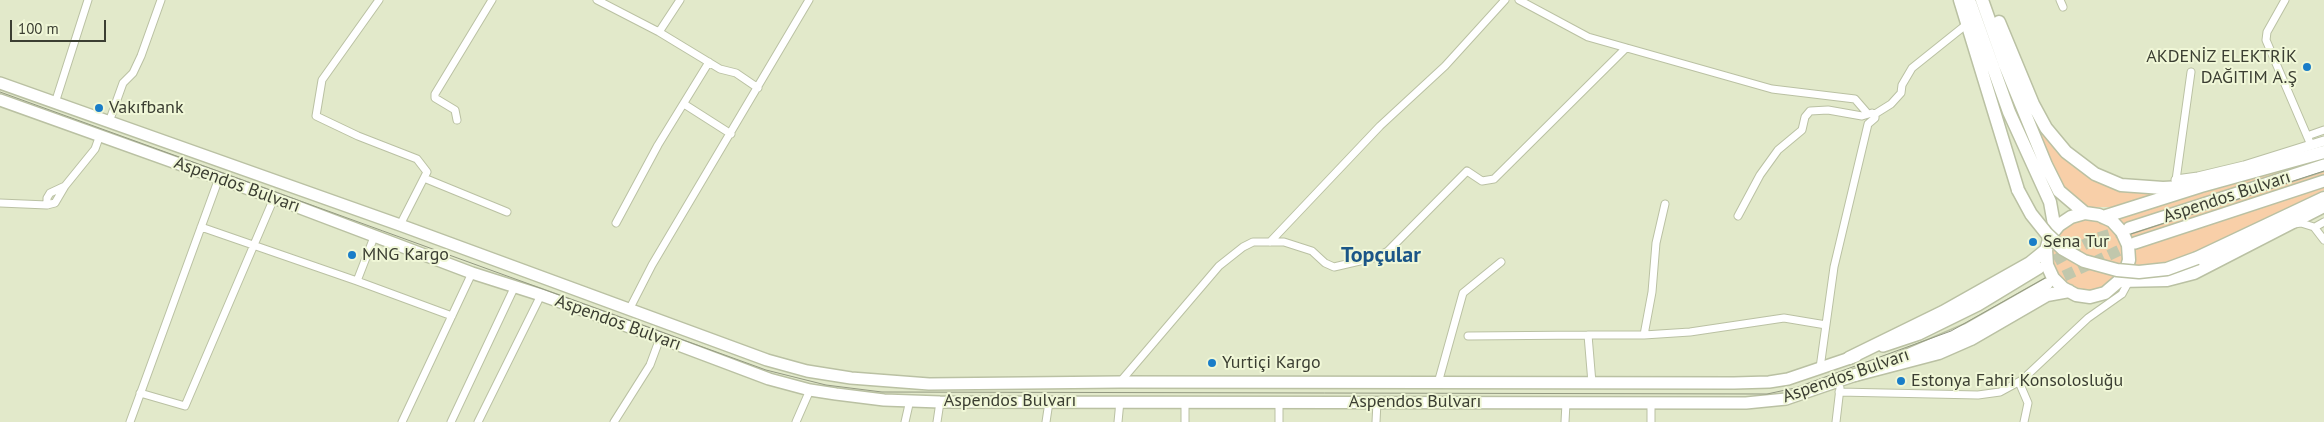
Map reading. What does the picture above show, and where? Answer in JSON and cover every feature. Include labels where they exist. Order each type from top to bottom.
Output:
[{"type":"highway","points":[[1960,0],[2018,190],[2031,214],[2047,234],[2063,249],[2084,261],[2117,270],[2139,272],[2167,269],[2323,204]]},
{"type":"highway","points":[[1969,0],[2009,112],[2047,195],[2054,230]]},
{"type":"highway","points":[[1982,0],[2005,65],[2046,165],[2059,191],[2085,213],[2112,221],[2122,232],[2128,245],[2129,260],[2124,281]]},
{"type":"highway","points":[[1990,0],[2033,104],[2046,128],[2066,152],[2095,174],[2121,185],[2162,188],[2201,186]]},
{"type":"highway","points":[[2103,217],[2201,186],[2324,152]]},
{"type":"highway","points":[[2085,213],[2071,217],[2059,225],[2050,236],[2046,250],[2047,265],[2053,278],[2063,288],[2076,295],[2090,297],[2105,293],[2124,281],[2167,280],[2194,272],[2288,225],[2323,204]]},
{"type":"highway","points":[[1849,358],[1943,312],[2030,263],[2046,250]]},
{"type":"highway","points":[[1855,376],[1938,353],[1971,339],[2047,295],[2069,291]]},
{"type":"main road","name":"Aspendos Bulvarı","points":[[0,83],[400,225],[768,360],[807,370],[851,378],[929,384],[1120,382],[1769,382],[1788,379],[1919,334],[1978,305],[2039,268]]},
{"type":"main road","name":"Aspendos Bulvarı","points":[[0,100],[274,198],[472,273],[541,295],[769,379],[810,390],[884,400],[940,402],[1765,402],[1840,386],[1855,376],[1968,329],[2047,284]]},
{"type":"main road","name":"Aspendos Bulvarı","points":[[2129,228],[2324,165]]},
{"type":"main road","name":"Aspendos Bulvarı","points":[[2135,243],[2324,182]]},
{"type":"street","points":[[56,103],[88,0]]},
{"type":"street","points":[[108,122],[123,83],[133,73],[141,56],[161,0]]},
{"type":"street","points":[[379,0],[322,80],[316,116],[358,136],[417,159],[427,172],[400,225]]},
{"type":"street","points":[[457,120],[455,110],[435,98],[435,94],[492,0]]},
{"type":"street","points":[[597,0],[659,32],[720,69],[736,73],[758,88]]},
{"type":"street","points":[[659,32],[680,0]]},
{"type":"street","points":[[630,308],[652,265],[809,0]]},
{"type":"street","points":[[1270,242],[1380,126],[1445,66],[1506,0]]},
{"type":"street","points":[[1519,0],[1588,37],[1772,89],[1855,99],[1872,114],[1875,118],[1868,124],[1834,267],[1820,368]]},
{"type":"street","points":[[2285,0],[2267,32],[2266,40],[2311,145]]},
{"type":"street","points":[[1738,216],[1760,175],[1778,150],[1802,130],[1805,118],[1810,111],[1828,110],[1862,116],[1872,114],[1891,104],[1901,93],[1902,85],[1912,68],[1967,24]]},
{"type":"street","points":[[1120,382],[1219,266],[1243,247],[1253,242],[1284,242],[1312,251],[1325,263],[1334,267],[1377,257],[1388,251],[1467,171],[1482,182],[1494,178],[1626,48]]},
{"type":"street","points":[[616,223],[658,145],[709,62]]},
{"type":"street","points":[[2191,72],[2176,180],[2244,166],[2324,141]]},
{"type":"street","points":[[684,104],[731,134]]},
{"type":"street","points":[[2307,136],[2324,130]]},
{"type":"street","points":[[0,203],[47,205],[47,198],[50,193],[65,186],[95,149],[100,135]]},
{"type":"street","points":[[130,422],[219,178]]},
{"type":"street","points":[[424,178],[507,212]]},
{"type":"street","points":[[140,393],[185,406],[274,198]]},
{"type":"street","points":[[1644,336],[1652,292],[1656,243],[1665,204]]},
{"type":"street","points":[[2315,227],[2323,204]]},
{"type":"street","points":[[2315,227],[2324,222]]},
{"type":"street","points":[[2288,225],[2301,223],[2315,227],[2324,240]]},
{"type":"street","points":[[201,227],[452,316]]},
{"type":"street","points":[[357,281],[374,237]]},
{"type":"street","points":[[1438,383],[1463,293],[1501,262]]},
{"type":"street","points":[[402,422],[472,273]]},
{"type":"street","points":[[1836,422],[1840,386],[1978,395],[2000,392],[2019,382],[2088,318],[2122,294],[2124,281]]},
{"type":"street","points":[[451,422],[515,286]]},
{"type":"street","points":[[478,422],[541,295]]},
{"type":"street","points":[[1468,336],[1644,336],[1690,332],[1784,318],[1826,325]]},
{"type":"street","points":[[1588,335],[1592,383]]},
{"type":"street","points":[[614,422],[650,365],[660,338]]},
{"type":"street","points":[[2019,382],[2028,403],[2024,422]]},
{"type":"street","points":[[796,422],[810,390]]},
{"type":"street","points":[[905,422],[910,400]]},
{"type":"street","points":[[1279,401],[1279,422]]},
{"type":"street","points":[[937,422],[940,402]]},
{"type":"street","points":[[1046,422],[1049,402]]},
{"type":"street","points":[[1118,422],[1120,402]]},
{"type":"street","points":[[1185,402],[1185,422]]},
{"type":"street","points":[[1376,422],[1377,402]]},
{"type":"street","points":[[1565,422],[1566,403]]},
{"type":"street","points":[[1651,403],[1652,422]]},
{"type":"shaded area","points":[[2032,122],[2072,166],[2098,181],[2125,190],[2160,195],[2116,207],[2089,207],[2074,200],[2065,189]]},
{"type":"shaded area","points":[[2324,159],[2324,190],[2213,245],[2164,264],[2134,266],[2135,248],[2131,234],[2127,227],[2115,217]]},
{"type":"shaded area","points":[[2095,219],[2114,229],[2122,241],[2124,255],[2122,269],[2114,281],[2102,289],[2081,291],[2062,281],[2054,269],[2052,248],[2062,229],[2074,221]]},
{"type":"tunnel","points":[[2040,268],[2095,239],[2127,229]]},
{"type":"tunnel","points":[[2049,283],[2135,243]]},
{"type":"tram line","points":[[0,92],[766,370],[826,385],[882,392],[1767,394],[1795,388],[1951,331],[2045,278]]},
{"type":"tram line","points":[[2131,234],[2324,171]]},
{"type":"place","name":"AKDENİZ ELEKTRİK DAĞITIM A.Ş","points":[[2307,67]]},
{"type":"place","name":"Vakıfbank","points":[[99,108]]},
{"type":"place","name":"Sena Tur","points":[[2033,242]]},
{"type":"place","name":"MNG Kargo","points":[[352,255]]},
{"type":"place","name":"Yurtiçi Kargo","points":[[1212,363]]},
{"type":"place","name":"Estonya Fahri Konsolosluğu","points":[[1901,381]]},
{"type":"district","name":"Topçular","points":[[1381,256]]}]
